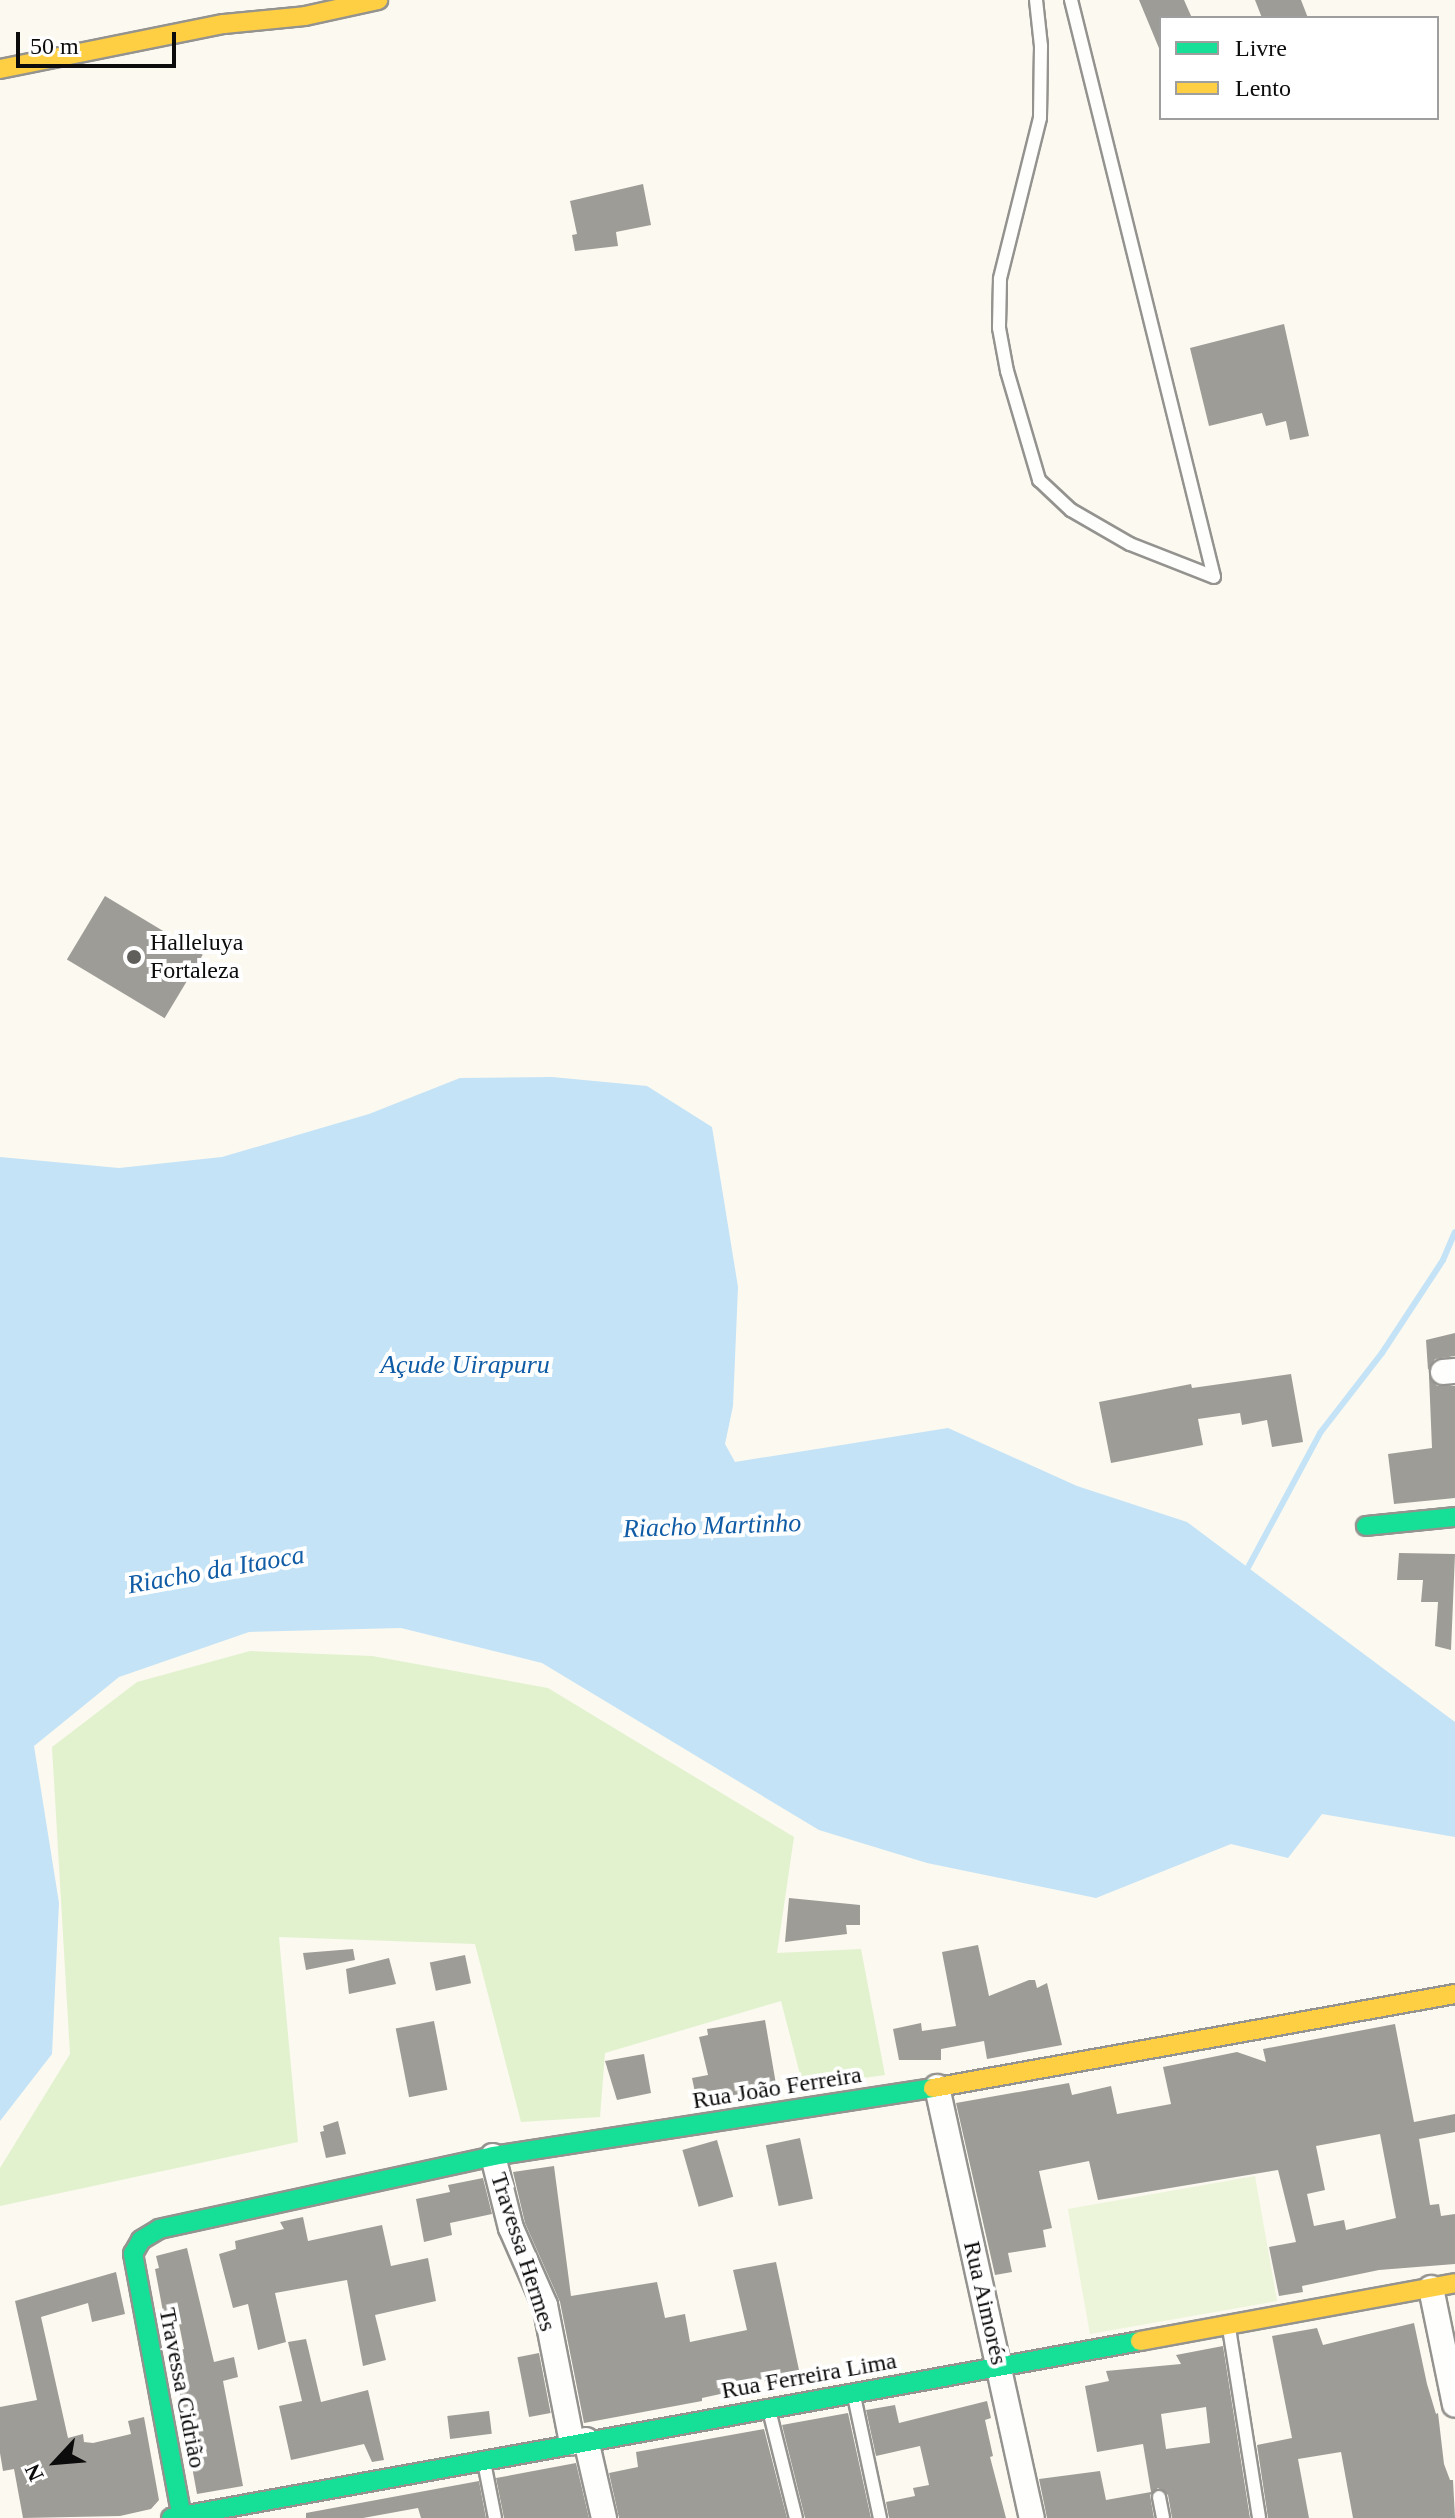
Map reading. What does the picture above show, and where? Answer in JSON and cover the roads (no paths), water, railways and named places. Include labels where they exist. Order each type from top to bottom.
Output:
[{"type":"street","points":[[0,69],[303,8],[378,0]]},
{"type":"street","points":[[1366,1526],[1455,1517]]},
{"type":"street","name":"Rua João Ferreira","points":[[135,2267],[136,2246],[159,2229],[493,2156],[937,2087],[1455,1994]]},
{"type":"street","name":"Rua Aimorés","points":[[937,2087],[1032,2518]]},
{"type":"street","name":"Travessa Hermes","points":[[493,2156],[511,2228],[545,2305],[579,2441],[604,2518]]},
{"type":"street","name":"Travessa Cidrião","points":[[135,2267],[178,2517]]},
{"type":"street","name":"Rua Ferreira Lima","points":[[178,2517],[579,2441],[1000,2368],[1455,2283]]},
{"type":"street","points":[[1431,2288],[1455,2405]]},
{"type":"lane","points":[[1036,0],[1041,46],[1040,118],[1000,279],[999,328],[1007,371],[1035,467],[1044,487],[1078,515],[1130,544],[1214,577],[1071,0]]},
{"type":"lane","points":[[1229,2325],[1259,2518]]},
{"type":"lane","points":[[853,2393],[880,2518]]},
{"type":"lane","points":[[768,2407],[796,2518]]},
{"type":"lane","points":[[483,2459],[495,2518]]},
{"type":"lane","points":[[1159,2497],[1163,2518]]},
{"type":"water","name":"Açude Uirapuru","points":[[552,1077],[647,1086],[712,1127],[738,1287],[733,1406],[725,1444],[735,1462],[948,1428],[1077,1486],[1187,1522],[1455,1722],[1455,1837],[1322,1814],[1288,1858],[1231,1844],[1096,1898],[927,1863],[819,1830],[542,1663],[401,1628],[249,1632],[119,1677],[34,1746],[59,1903],[52,2054],[0,2121],[0,1157],[119,1168],[222,1157],[369,1114],[460,1078]]},
{"type":"waterway","points":[[1244,1575],[1320,1433],[1382,1353],[1443,1260],[1455,1232]]},
{"type":"place","name":"Halleluya Fortaleza","points":[[134,957]]},
{"type":"water label","name":"Riacho Martinho","points":[[712,1526]]},
{"type":"water label","name":"Riacho da Itaoca","points":[[216,1570]]}]
